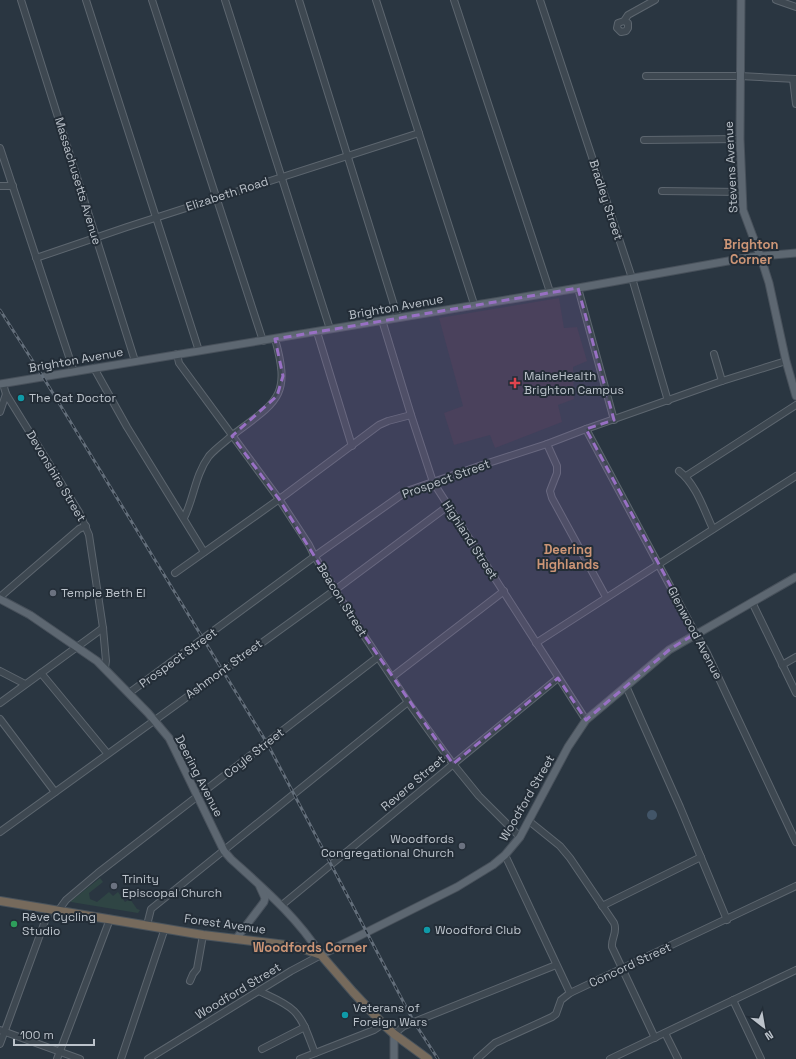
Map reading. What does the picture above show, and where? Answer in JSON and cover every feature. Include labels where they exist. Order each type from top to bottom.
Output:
[{"type":"highway","name":"Forest Avenue","points":[[0,901],[203,935],[286,945],[302,948],[321,955],[382,1024],[428,1059]]},
{"type":"main road","name":"Stevens Avenue","points":[[741,0],[740,139],[741,192],[743,210],[769,283],[786,361],[796,396]]},
{"type":"main road","name":"Brighton Avenue","points":[[1,382],[74,372],[199,350],[263,341],[760,256],[796,253]]},
{"type":"main road","name":"Woodford Street","points":[[321,955],[451,890],[493,865],[505,855],[520,837],[568,748],[586,720],[669,650],[696,633],[796,577]]},
{"type":"main road","name":"Deering Avenue","points":[[0,598],[30,615],[77,646],[105,668],[154,720],[169,738],[176,750],[224,851],[280,903],[304,929],[321,955]]},
{"type":"main road","points":[[236,939],[264,902],[265,898],[258,883]]},
{"type":"main road","points":[[394,1034],[394,1059]]},
{"type":"street","name":"Massachusetts Avenue","points":[[21,0],[135,361]]},
{"type":"street","points":[[86,0],[155,218],[199,350]]},
{"type":"street","points":[[152,0],[263,341]]},
{"type":"street","points":[[225,0],[330,329]]},
{"type":"street","points":[[299,0],[398,318]]},
{"type":"street","points":[[376,0],[474,304]]},
{"type":"street","points":[[454,0],[550,292]]},
{"type":"street","name":"Bradley Street","points":[[540,0],[632,278],[668,401]]},
{"type":"street","points":[[624,21],[628,15],[655,0]]},
{"type":"street","points":[[776,0],[796,7]]},
{"type":"street","points":[[646,76],[740,76],[794,79],[796,104]]},
{"type":"street","name":"Elizabeth Road","points":[[36,258],[419,133]]},
{"type":"street","points":[[644,140],[740,139]]},
{"type":"street","points":[[0,148],[74,372]]},
{"type":"street","points":[[0,186],[12,186]]},
{"type":"street","points":[[662,191],[741,192]]},
{"type":"street","points":[[578,288],[614,420]]},
{"type":"street","name":"Highland Street","points":[[382,320],[433,482],[586,720]]},
{"type":"street","points":[[317,332],[352,446]]},
{"type":"street","points":[[184,518],[189,508],[196,482],[204,464],[216,449],[261,414],[277,396],[281,387],[282,364],[275,339]]},
{"type":"street","name":"Beacon Street","points":[[177,354],[179,364],[279,499],[309,544],[335,590],[378,657],[452,764],[478,796],[520,837]]},
{"type":"street","points":[[714,354],[722,381]]},
{"type":"street","name":"Prospect Street","points":[[129,693],[401,494],[547,444],[722,381],[786,361]]},
{"type":"street","points":[[94,368],[127,427],[204,552]]},
{"type":"street","name":"Devonshire Street","points":[[1,382],[6,394],[76,506],[86,526],[89,535],[103,628],[106,661],[105,668]]},
{"type":"street","points":[[0,412],[6,394]]},
{"type":"street","points":[[686,476],[796,405]]},
{"type":"street","points":[[175,573],[352,446],[379,424],[411,415]]},
{"type":"street","name":"Glenwood Avenue","points":[[586,429],[706,651],[796,842]]},
{"type":"street","points":[[547,444],[557,466],[557,473],[550,491],[552,498],[606,597]]},
{"type":"street","points":[[679,471],[686,476],[713,529]]},
{"type":"street","points":[[536,642],[796,476]]},
{"type":"street","name":"Ashmont Street","points":[[0,832],[107,753],[335,590],[448,506]]},
{"type":"street","points":[[0,598],[80,529],[86,526]]},
{"type":"street","points":[[392,677],[504,592]]},
{"type":"street","points":[[752,602],[796,693]]},
{"type":"street","points":[[0,703],[103,628]]},
{"type":"street","name":"Coyle Street","points":[[0,1044],[2,1031],[45,921],[55,910],[198,796],[378,657]]},
{"type":"street","points":[[782,665],[796,657]]},
{"type":"street","points":[[0,671],[25,684]]},
{"type":"street","points":[[41,673],[107,753]]},
{"type":"street","name":"Revere Street","points":[[280,903],[558,678]]},
{"type":"street","points":[[626,686],[668,778],[727,920]]},
{"type":"street","points":[[147,925],[151,909],[408,702]]},
{"type":"street","points":[[0,720],[54,792]]},
{"type":"street","points":[[529,821],[560,846],[570,858],[616,928],[611,942],[612,947],[655,1038]]},
{"type":"street","points":[[505,855],[570,994]]},
{"type":"street","points":[[602,906],[701,858]]},
{"type":"street","name":"Concord Street","points":[[476,1059],[495,1043],[556,1014],[560,1000],[570,994],[796,886]]},
{"type":"street","points":[[264,902],[280,903]]},
{"type":"street","points":[[59,1056],[110,919]]},
{"type":"street","points":[[122,1059],[165,928]]},
{"type":"street","points":[[190,981],[192,974],[197,969],[203,935]]},
{"type":"street","name":"Woodford Street","points":[[148,1059],[321,955]]},
{"type":"street","points":[[394,1034],[404,1026],[556,965]]},
{"type":"street","points":[[610,1059],[796,970]]},
{"type":"street","points":[[259,991],[288,1006],[301,1020],[315,1053]]},
{"type":"street","points":[[733,1000],[761,1059]]},
{"type":"street","points":[[300,1059],[374,1030],[382,1024]]},
{"type":"street","points":[[262,1049],[305,1027]]},
{"type":"street","points":[[2,1031],[59,1056],[80,1059]]},
{"type":"street","points":[[665,1032],[678,1059]]},
{"type":"highlighted area","points":[[578,288],[614,420],[586,429],[696,633],[669,650],[586,720],[558,678],[453,764],[355,622],[279,499],[232,436],[277,396],[283,376],[275,339]]},
{"type":"shaded area","name":"MaineHealth Brighton Campus","points":[[559,298],[564,328],[577,327],[587,361],[573,367],[574,399],[558,405],[562,422],[495,448],[490,435],[454,445],[444,413],[463,406],[439,318]]},
{"type":"shaded area","points":[[650,810],[654,810],[657,815],[654,820],[650,820],[647,817],[647,813]]},
{"type":"green space","points":[[100,878],[103,882],[89,893],[90,899],[97,902],[109,892],[113,896],[118,892],[125,902],[130,899],[137,909],[140,910],[138,913],[71,902]]},
{"type":"railway","points":[[0,310],[43,377],[267,743],[414,1022],[438,1059]]},
{"type":"place","name":"MaineHealth Brighton Campus","points":[[515,383]]},
{"type":"place","name":"The Cat Doctor","points":[[21,398]]},
{"type":"place","name":"Temple Beth El","points":[[53,593]]},
{"type":"place","name":"Woodfords Congregational Church","points":[[462,846]]},
{"type":"place","name":"Trinity Episcopal Church","points":[[114,886]]},
{"type":"place","name":"Rêve Cycling Studio","points":[[14,924]]},
{"type":"place","name":"Woodford Club","points":[[427,930]]},
{"type":"place","name":"Veterans of Foreign Wars","points":[[345,1015]]},
{"type":"district","name":"Brighton Corner","points":[[751,252]]},
{"type":"district","name":"Deering Highlands","points":[[568,556]]},
{"type":"district","name":"Woodfords Corner","points":[[310,947]]}]
